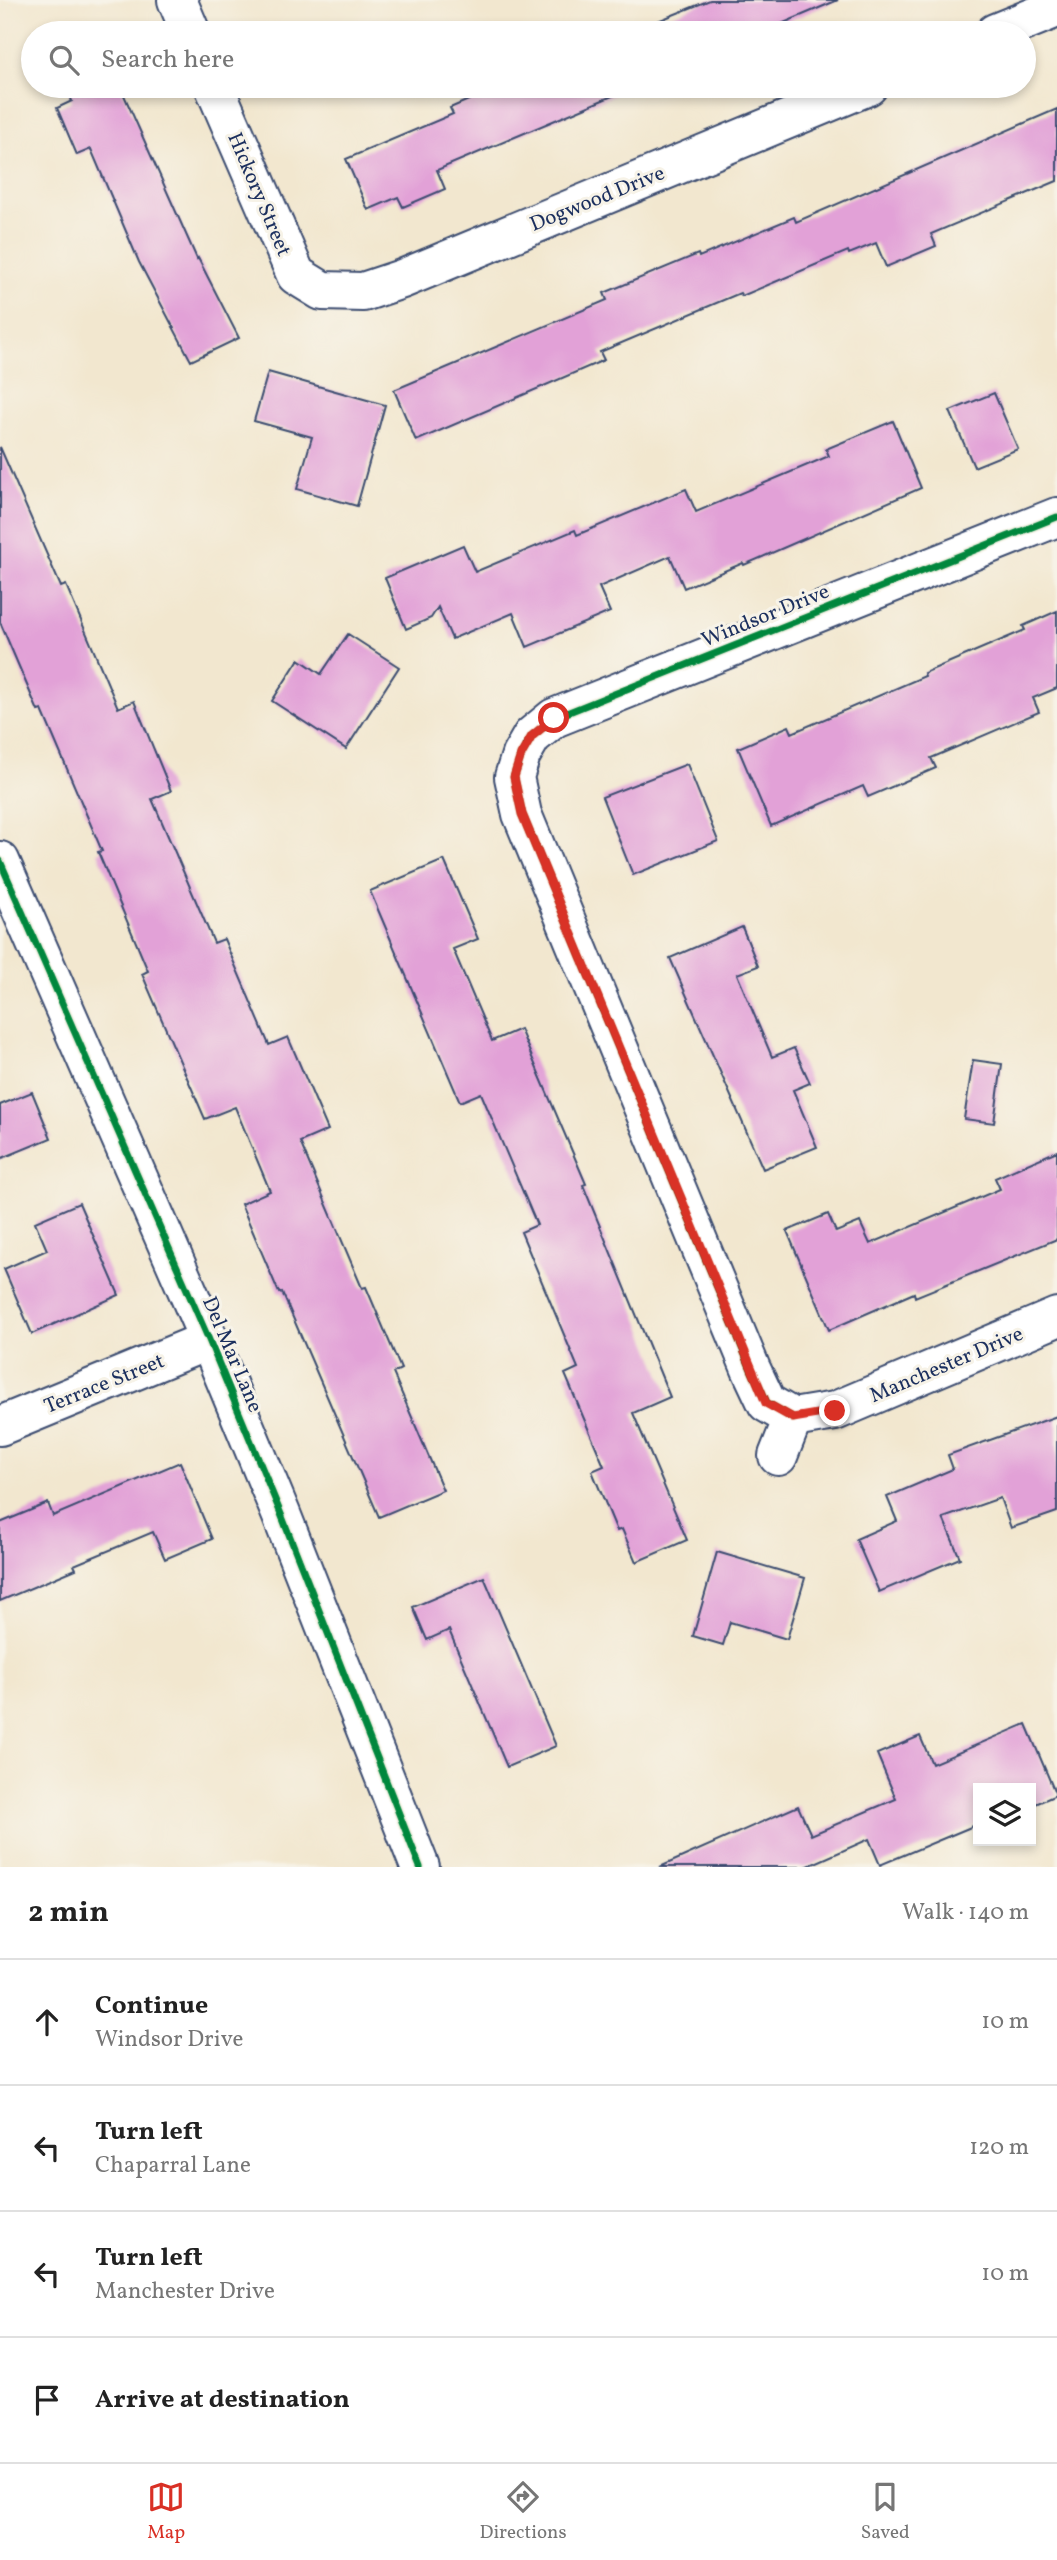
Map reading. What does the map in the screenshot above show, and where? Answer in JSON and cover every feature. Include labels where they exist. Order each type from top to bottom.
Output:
[{"type":"street","points":[[177,0],[186,21]]},
{"type":"street","points":[[1025,21],[1057,8]]},
{"type":"street","name":"Hickory Street","points":[[219,98],[296,275],[322,291]]},
{"type":"street","name":"Dogwood Drive","points":[[322,291],[363,292],[402,279],[839,98]]},
{"type":"street","name":"Windsor Drive","points":[[793,1418],[766,1403],[751,1369],[522,814],[514,777],[521,755],[532,736],[554,718],[1057,517]]},
{"type":"street","name":"Del Mar Lane","points":[[0,861],[209,1340],[286,1526],[419,1867]]},
{"type":"street","name":"Manchester Drive","points":[[793,1418],[835,1411],[1057,1317]]},
{"type":"street","name":"Terrace Street","points":[[0,1426],[209,1340]]},
{"type":"street","points":[[778,1456],[793,1418]]},
{"type":"building","points":[[710,0],[838,0],[788,21],[658,21]]},
{"type":"building","points":[[71,98],[125,98],[197,259],[239,338],[191,361],[139,262],[91,149],[77,155],[57,108],[72,101]]},
{"type":"building","points":[[473,98],[608,98],[437,170],[445,189],[403,207],[398,197],[368,210],[346,159],[453,114],[450,108]]},
{"type":"building","points":[[1057,109],[1057,181],[931,234],[936,246],[886,267],[876,243],[849,254],[848,251],[600,352],[604,360],[416,441],[394,390],[607,300],[604,293],[794,217],[796,222]]},
{"type":"building","points":[[268,372],[385,405],[357,506],[297,489],[312,437],[254,421]]},
{"type":"building","points":[[994,393],[1018,449],[974,467],[950,411]]},
{"type":"building","points":[[893,421],[921,488],[744,565],[743,563],[684,588],[670,556],[599,587],[610,612],[527,647],[513,613],[452,639],[438,607],[431,618],[406,629],[385,578],[463,545],[475,572],[575,530],[577,535],[686,489],[696,512],[829,456],[826,449]]},
{"type":"building","points":[[0,447],[61,587],[66,585],[118,708],[134,701],[171,791],[152,799],[214,943],[224,939],[269,1045],[288,1037],[328,1130],[300,1142],[362,1288],[366,1287],[401,1369],[393,1373],[443,1490],[379,1517],[241,1204],[270,1191],[235,1107],[205,1119],[142,974],[148,971],[98,852],[102,851],[42,710],[38,711],[0,622]]},
{"type":"building","points":[[1057,611],[1057,688],[1033,698],[1039,712],[931,758],[936,768],[868,797],[863,786],[771,826],[738,748],[789,726],[792,733],[925,676],[924,673],[1025,630],[1023,626]]},
{"type":"building","points":[[348,634],[399,667],[346,749],[272,701],[299,659],[321,674]]},
{"type":"building","points":[[687,764],[718,841],[633,875],[602,797]]},
{"type":"building","points":[[444,860],[478,939],[453,949],[492,1041],[520,1029],[586,1184],[583,1185],[670,1397],[633,1413],[687,1540],[636,1562],[622,1529],[617,1531],[592,1471],[604,1466],[565,1374],[578,1368],[521,1232],[537,1225],[481,1093],[460,1102],[370,891]]},
{"type":"building","points":[[742,927],[758,966],[737,974],[772,1057],[794,1048],[810,1083],[793,1090],[817,1147],[763,1169],[670,958]]},
{"type":"building","points":[[973,1060],[1002,1064],[994,1123],[964,1119]]},
{"type":"building","points":[[32,1092],[51,1138],[0,1159],[0,1105]]},
{"type":"building","points":[[1057,1151],[1057,1239],[915,1297],[914,1293],[829,1330],[787,1231],[828,1214],[836,1232],[860,1222],[870,1244],[1000,1189],[995,1178]]},
{"type":"building","points":[[79,1203],[119,1295],[32,1334],[4,1269],[47,1250],[35,1222]]},
{"type":"building","points":[[1057,1416],[1057,1512],[1011,1528],[1000,1498],[943,1518],[960,1558],[879,1592],[856,1539],[897,1521],[887,1497],[953,1469],[948,1455]]},
{"type":"building","points":[[180,1462],[212,1539],[165,1559],[153,1532],[74,1565],[76,1569],[0,1601],[0,1523],[48,1503],[53,1516]]},
{"type":"building","points":[[717,1552],[805,1578],[787,1639],[730,1622],[723,1645],[693,1636]]},
{"type":"building","points":[[484,1577],[556,1746],[507,1767],[449,1630],[427,1640],[413,1607]]},
{"type":"building","points":[[1026,1724],[1056,1795],[1036,1804],[1036,1783],[973,1783],[973,1826],[880,1865],[869,1839],[806,1867],[660,1867],[798,1806],[811,1835],[896,1799],[877,1754],[920,1736],[932,1764]]},
{"type":"cycle path","points":[[793,1418],[767,1403],[751,1369],[522,814],[514,777],[521,755],[532,736],[554,718],[1057,517]]},
{"type":"cycle path","points":[[0,861],[209,1340],[281,1514],[420,1867]]},
{"type":"route","points":[[554,718],[532,736],[521,755],[514,777],[522,814],[766,1403],[793,1418],[835,1411]]}]
